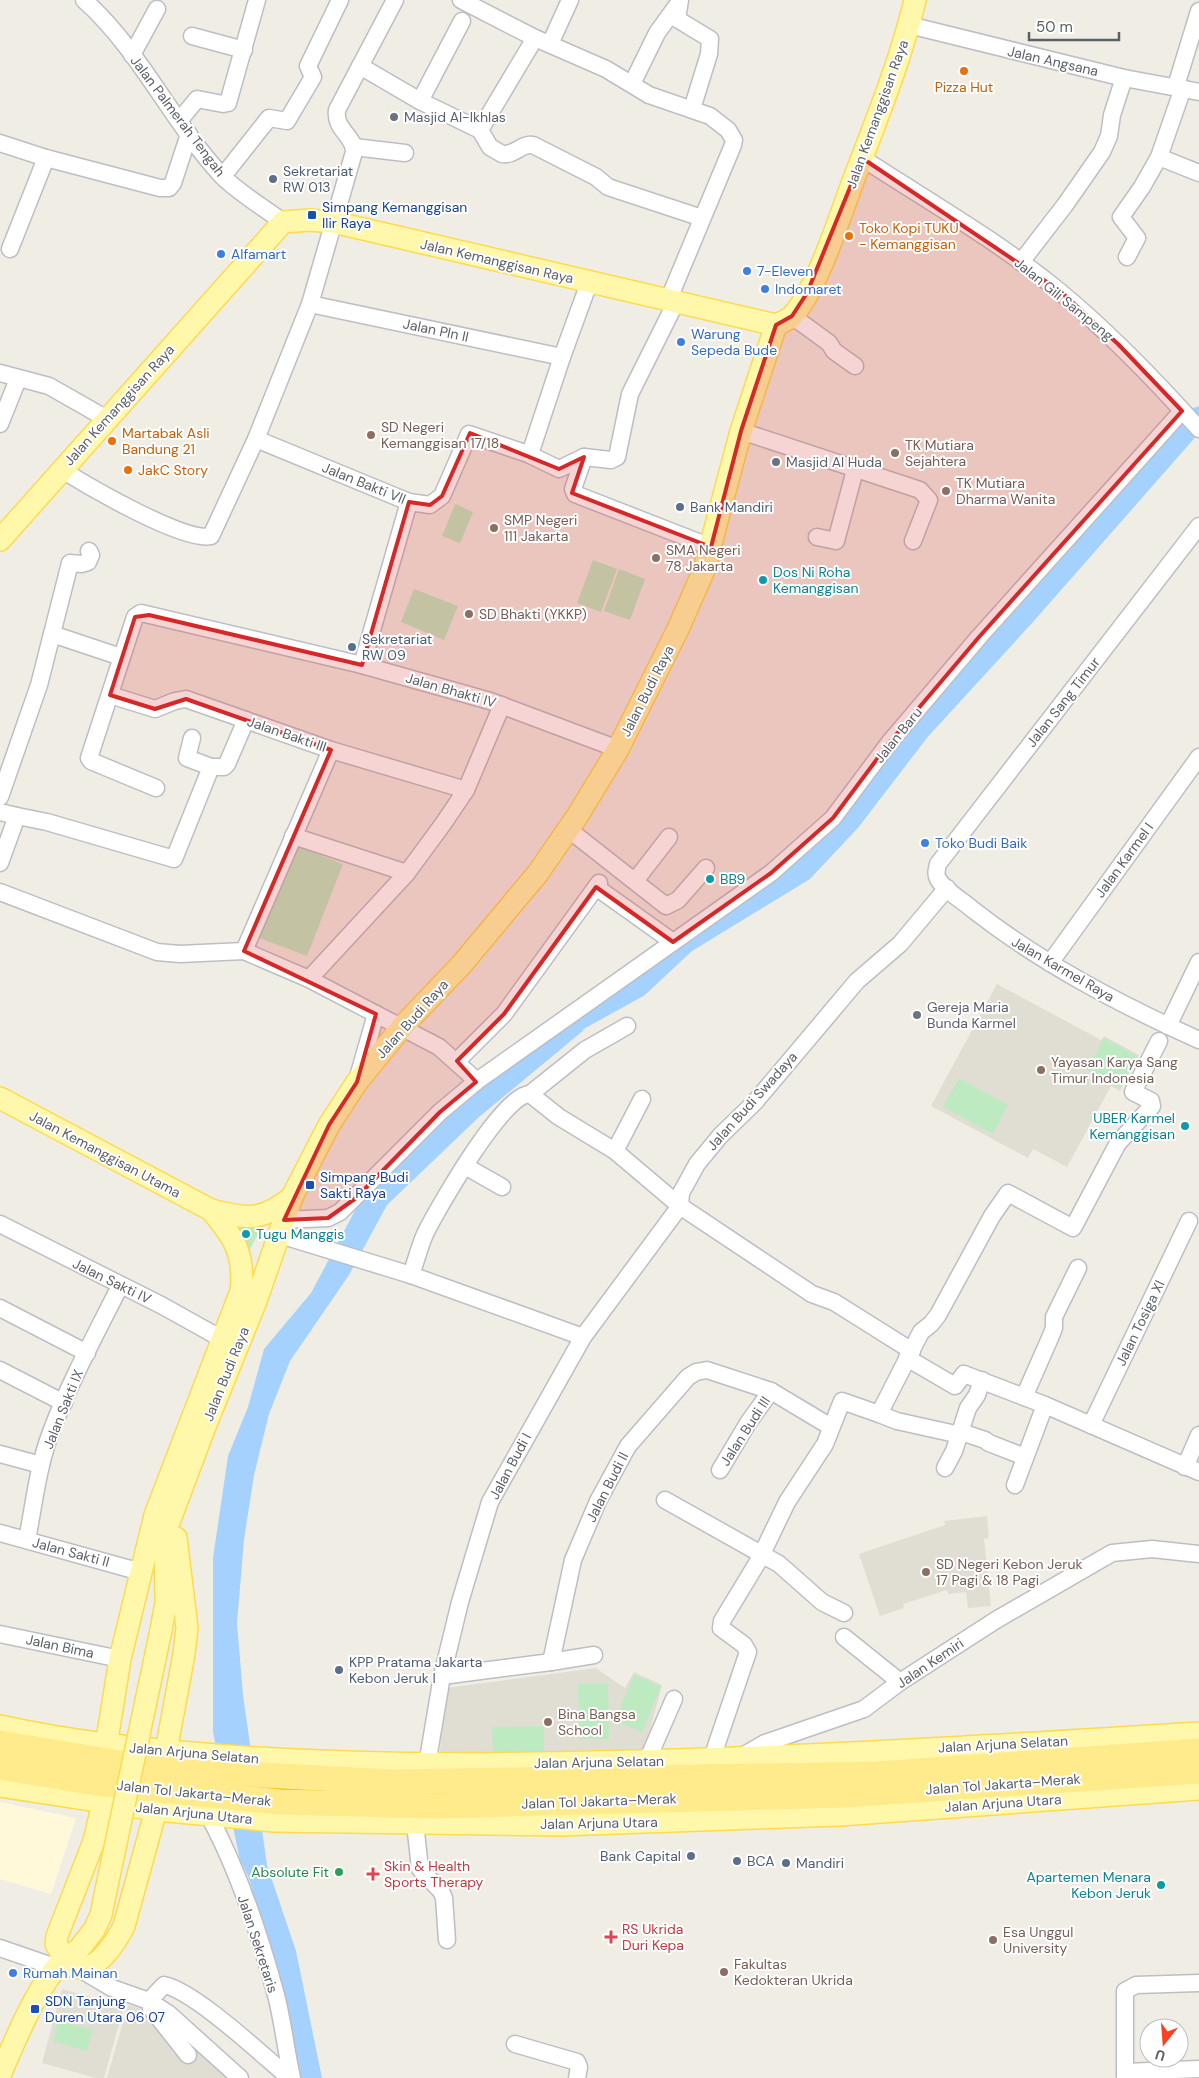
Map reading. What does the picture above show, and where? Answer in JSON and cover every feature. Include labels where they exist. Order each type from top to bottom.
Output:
[{"type":"highway","name":"Jalan Tol Jakarta–Merak","points":[[0,1743],[120,1762],[277,1811],[844,1795],[1199,1771]]},
{"type":"highway","name":"Jalan Tol Jakarta–Merak","points":[[0,1767],[102,1784],[210,1791],[262,1767],[393,1782],[878,1774],[1199,1751]]},
{"type":"main road","name":"Jalan Kemanggisan Raya","points":[[4,530],[62,470],[282,222],[310,220],[333,222],[587,288],[784,321],[816,275],[885,99],[915,0]]},
{"type":"main road","name":"Jalan Budi Raya","points":[[106,1746],[120,1659],[141,1572],[282,1228],[292,1197],[329,1125],[357,1082],[402,1028],[462,964],[538,873],[618,749],[696,591],[711,547],[741,432],[784,321]]},
{"type":"main road","name":"Jalan Kemanggisan Utama","points":[[0,1098],[211,1210],[235,1216],[258,1217],[292,1197]]},
{"type":"main road","name":"Jalan Kemanggisan Utama","points":[[211,1210],[232,1238],[242,1260],[243,1274]]},
{"type":"main road","name":"Jalan Budi Raya","points":[[166,1751],[184,1654],[186,1628],[164,1514],[222,1340],[241,1291],[243,1274]]},
{"type":"main road","points":[[0,2075],[32,2008],[94,1930],[101,1915],[166,1603],[166,1536],[164,1514]]},
{"type":"main road","name":"Jalan Arjuna Selatan","points":[[0,1726],[106,1746],[166,1751],[210,1791]]},
{"type":"main road","name":"Jalan Arjuna Selatan","points":[[262,1767],[647,1761],[1199,1732]]},
{"type":"main road","name":"Jalan Arjuna Utara","points":[[0,1786],[156,1810],[210,1791]]},
{"type":"main road","name":"Jalan Arjuna Utara","points":[[277,1811],[415,1823],[561,1825],[840,1815],[1199,1789]]},
{"type":"main road","points":[[68,1962],[56,1944],[57,1936],[94,1841],[103,1803]]},
{"type":"main road","points":[[68,1962],[102,1957],[115,1943],[124,1926],[156,1810]]},
{"type":"street","name":"Jalan Palmerah Tengah","points":[[84,0],[100,6],[179,121],[223,176],[282,222]]},
{"type":"street","points":[[223,176],[269,118],[287,121],[298,105],[312,77],[308,66],[340,0]]},
{"type":"street","points":[[396,0],[340,103],[336,116],[340,129],[354,147],[405,153]]},
{"type":"street","points":[[461,0],[542,41],[606,69],[649,95],[692,108],[710,116],[728,130],[734,140],[702,218],[672,301],[630,394],[617,457],[610,460],[584,457],[559,469],[528,454],[532,451],[562,357],[587,288]]},
{"type":"street","points":[[480,130],[570,0]]},
{"type":"street","points":[[179,121],[198,99],[223,104],[228,103],[244,50],[253,1]]},
{"type":"street","points":[[632,84],[657,33],[679,2]]},
{"type":"street","points":[[679,2],[678,19],[710,38],[709,54],[692,108]]},
{"type":"street","points":[[132,55],[157,8]]},
{"type":"street","points":[[1127,257],[1137,238],[1121,217],[1142,187],[1159,157],[1196,35],[1199,11]]},
{"type":"street","points":[[420,101],[462,21]]},
{"type":"street","name":"Jalan Angsana","points":[[908,25],[1124,78],[1199,92]]},
{"type":"street","points":[[192,36],[244,50]]},
{"type":"street","points":[[360,66],[420,101],[480,130],[490,147],[502,154],[514,153],[529,144],[534,145],[596,177],[608,187],[702,218]]},
{"type":"street","points":[[1021,262],[1065,205],[1102,152],[1109,136],[1112,115],[1124,78]]},
{"type":"street","points":[[0,143],[46,158],[160,188],[169,188],[173,183],[189,134]]},
{"type":"street","points":[[62,470],[171,528],[205,538],[211,536],[256,439],[310,304],[354,147]]},
{"type":"street","points":[[1159,157],[1199,173]]},
{"type":"street","points":[[10,249],[46,158]]},
{"type":"street","name":"Jalan Gili Sampeng","points":[[862,158],[1021,262],[1060,291],[1118,344],[1199,430]]},
{"type":"street","name":"Jalan Pln II","points":[[310,304],[562,357]]},
{"type":"street","points":[[784,321],[829,342],[834,351],[856,366]]},
{"type":"street","points":[[0,372],[18,379],[49,386],[107,420]]},
{"type":"street","points":[[0,424],[18,379]]},
{"type":"street","name":"Jalan Baru","points":[[282,1228],[328,1218],[340,1212],[440,1112],[477,1081],[771,873],[833,818],[890,743],[979,637],[1184,413]]},
{"type":"street","points":[[741,432],[920,490],[927,496],[928,500],[913,541]]},
{"type":"street","name":"Jalan Bakti VII","points":[[256,439],[409,502],[430,505],[442,496],[468,434],[528,454]]},
{"type":"street","points":[[584,457],[573,489],[575,494],[711,547]]},
{"type":"street","points":[[817,537],[834,543],[837,540],[855,470]]},
{"type":"street","points":[[362,665],[409,502]]},
{"type":"street","name":"Jalan Sang Timur","points":[[943,884],[936,874],[938,864],[1199,526]]},
{"type":"street","points":[[0,797],[39,685],[70,563],[85,564],[91,555],[89,551]]},
{"type":"street","name":"Jalan Bhakti IV","points":[[121,657],[135,617],[141,613],[148,614],[362,665],[502,705],[618,749]]},
{"type":"street","points":[[52,634],[121,657],[89,760],[156,788]]},
{"type":"street","name":"Jalan Bakti III","points":[[110,695],[155,710],[175,701],[186,699],[331,750],[466,790]]},
{"type":"street","points":[[309,979],[406,873],[466,790],[502,705]]},
{"type":"street","points":[[192,738],[187,758],[210,767],[224,767],[246,720]]},
{"type":"street","points":[[244,951],[331,750]]},
{"type":"street","name":"Jalan Karmel I","points":[[1050,963],[1192,780],[1199,757]]},
{"type":"street","points":[[0,812],[46,822],[174,859],[210,767]]},
{"type":"street","points":[[0,863],[17,816]]},
{"type":"street","points":[[568,829],[666,906],[678,900],[706,868]]},
{"type":"street","points":[[293,836],[406,873]]},
{"type":"street","points":[[635,881],[669,837]]},
{"type":"street","name":"Jalan Karmel Raya","points":[[943,884],[1008,936],[1050,963],[1168,1026],[1199,1040]]},
{"type":"street","name":"Jalan Budi Swadaya","points":[[680,1206],[681,1193],[697,1164],[720,1136],[755,1102],[857,981],[900,944],[943,884]]},
{"type":"street","points":[[457,1061],[504,1014],[598,885],[673,942]]},
{"type":"street","points":[[0,892],[158,952],[180,954],[244,951],[309,979],[439,1047],[457,1061],[477,1081]]},
{"type":"street","points":[[1168,1026],[1199,962]]},
{"type":"street","points":[[357,1082],[376,1014]]},
{"type":"street","points":[[411,1275],[417,1252],[436,1214],[491,1126],[521,1096],[530,1094],[585,1050],[618,1029],[627,1026]]},
{"type":"street","points":[[880,1414],[909,1354],[924,1329],[930,1326],[938,1314],[992,1216],[1008,1193],[1073,1228],[1118,1143],[1152,1106],[1151,1101],[1132,1092],[1158,1041]]},
{"type":"street","points":[[530,1094],[559,1117],[615,1151],[680,1206],[812,1294],[834,1302],[955,1386],[964,1374],[982,1380],[1092,1425],[1192,1470],[1199,1435]]},
{"type":"street","points":[[615,1151],[642,1099]]},
{"type":"street","points":[[465,1166],[502,1187]]},
{"type":"street","name":"Jalan Budi I","points":[[427,1765],[442,1676],[460,1602],[490,1502],[582,1336],[680,1206]]},
{"type":"street","name":"Jalan Tosiga XI","points":[[1092,1425],[1190,1221]]},
{"type":"street","name":"Jalan Sakti IV","points":[[0,1224],[161,1305],[222,1340]]},
{"type":"street","points":[[282,1228],[332,1251],[411,1275],[582,1336]]},
{"type":"street","points":[[1024,1397],[1054,1328],[1054,1317],[1078,1268]]},
{"type":"street","name":"Jalan Sakti IX","points":[[28,1540],[41,1465],[51,1432],[120,1286]]},
{"type":"street","points":[[0,1308],[87,1353]]},
{"type":"street","points":[[0,1370],[64,1403]]},
{"type":"street","name":"Jalan Budi II","points":[[551,1662],[573,1560],[598,1501],[628,1446],[688,1377],[696,1372],[707,1370],[771,1391],[831,1427]]},
{"type":"street","points":[[945,1468],[960,1434],[968,1408],[977,1395],[982,1380]]},
{"type":"street","name":"Jalan Budi III","points":[[720,1470],[748,1423],[771,1391]]},
{"type":"street","points":[[712,1758],[748,1652],[744,1645],[721,1628],[722,1621],[762,1555],[787,1502],[825,1444],[842,1401],[897,1421],[985,1440],[990,1444],[1025,1457]]},
{"type":"street","points":[[1015,1485],[1045,1405]]},
{"type":"street","points":[[0,1454],[41,1465]]},
{"type":"street","points":[[664,1500],[762,1555],[789,1572],[822,1602],[844,1613]]},
{"type":"street","name":"Jalan Sakti II","points":[[0,1533],[141,1572]]},
{"type":"street","name":"Jalan Kemiri","points":[[740,1757],[766,1742],[864,1709],[900,1682],[996,1620],[1112,1553],[1152,1550],[1199,1554]]},
{"type":"street","name":"Jalan Bima","points":[[0,1634],[120,1659]]},
{"type":"street","points":[[844,1637],[900,1682]]},
{"type":"street","points":[[442,1676],[594,1655]]},
{"type":"street","points":[[647,1761],[674,1700]]},
{"type":"street","name":"Jalan Sekretaris","points":[[210,1791],[222,1841],[258,1939],[276,1996],[292,2076]]},
{"type":"street","points":[[415,1823],[420,1869],[441,1891],[444,1898],[447,1940]]},
{"type":"street","points":[[0,1948],[68,1962],[112,1988],[149,2001],[170,2014],[240,2078]]},
{"type":"street","points":[[1199,1983],[1136,1985],[1129,1988],[1126,1992],[1125,2001],[1125,2075],[1199,2069]]},
{"type":"street","points":[[149,2001],[164,1984],[173,1986],[211,2013],[285,2074],[292,2076]]},
{"type":"street","points":[[149,2001],[151,2008],[188,2055]]},
{"type":"street","points":[[515,2044],[577,2062],[579,2067],[578,2078]]},
{"type":"highlighted area","points":[[862,158],[1060,291],[1118,344],[1182,411],[979,637],[889,743],[833,818],[771,873],[673,942],[596,887],[504,1014],[457,1061],[476,1082],[440,1112],[356,1198],[328,1218],[284,1220],[329,1125],[357,1082],[376,1014],[244,951],[331,750],[186,699],[155,709],[110,695],[135,617],[149,615],[362,665],[409,502],[430,505],[442,496],[470,433],[559,469],[584,457],[572,493],[711,547],[741,431],[776,325],[792,316],[807,293]]},
{"type":"shaded area","name":"Yayasan Karya Sang Timur Indonesia","points":[[997,984],[1101,1040],[1104,1036],[1139,1055],[1120,1091],[1111,1086],[1067,1167],[1033,1149],[1028,1158],[931,1106]]},
{"type":"shaded area","name":"SD Negeri Kebon Jeruk 17 Pagi & 18 Pagi","points":[[987,1516],[989,1538],[984,1539],[991,1606],[968,1608],[966,1592],[948,1594],[947,1590],[903,1604],[904,1608],[880,1616],[859,1554],[945,1525],[944,1521]]},
{"type":"shaded area","name":"Bina Bangsa School","points":[[596,1668],[625,1688],[634,1672],[662,1685],[643,1756],[439,1758],[447,1688]]},
{"type":"shaded area","points":[[0,1802],[76,1818],[51,1894],[0,1879]]},
{"type":"shaded area","points":[[62,1989],[124,2006],[104,2078],[96,2078],[42,2063]]},
{"type":"shaded area","points":[[128,2005],[153,2012],[227,2078],[107,2078]]},
{"type":"green space","points":[[455,504],[473,512],[460,543],[442,536]]},
{"type":"green space","points":[[593,560],[617,569],[601,612],[577,603]]},
{"type":"green space","points":[[619,569],[645,579],[630,620],[604,611]]},
{"type":"green space","points":[[414,589],[458,606],[444,640],[401,622]]},
{"type":"green space","points":[[295,845],[343,864],[307,956],[259,938]]},
{"type":"green space","points":[[1104,1038],[1137,1056],[1120,1088],[1087,1070]]},
{"type":"green space","points":[[959,1078],[1008,1105],[993,1134],[943,1107]]},
{"type":"green space","points":[[267,1218],[240,1267],[234,1222]]},
{"type":"green space","points":[[634,1675],[661,1686],[642,1732],[615,1720]]},
{"type":"green space","points":[[578,1684],[608,1684],[609,1739],[579,1739]]},
{"type":"green space","points":[[544,1726],[544,1752],[493,1753],[492,1727]]},
{"type":"green space","points":[[58,2021],[93,2030],[87,2051],[53,2041]]},
{"type":"water","points":[[564,1021],[584,1030],[479,1117],[387,1205],[349,1275],[290,1361],[269,1414],[254,1475],[244,1540],[237,1623],[243,1695],[267,1865],[296,1951],[322,2078],[300,2078],[286,2000],[248,1876],[240,1860],[213,1732],[213,1558],[228,1456],[248,1407],[264,1349],[311,1293],[359,1203],[451,1103]]},
{"type":"waterway","points":[[550,1042],[569,1025],[638,987],[685,943],[803,871],[850,821],[919,731],[1027,613],[1199,417]]},
{"type":"place","name":"Pizza Hut","points":[[964,71]]},
{"type":"place","name":"Masjid Al-Ikhlas","points":[[394,117]]},
{"type":"place","name":"Sekretariat RW 013","points":[[273,179]]},
{"type":"place","name":"Simpang Kemanggisan Ilir Raya","points":[[312,215]]},
{"type":"place","name":"Toko Kopi TUKU - Kemanggisan","points":[[849,236]]},
{"type":"place","name":"Alfamart","points":[[221,254]]},
{"type":"place","name":"7-Eleven","points":[[747,271]]},
{"type":"place","name":"Indomaret","points":[[765,289]]},
{"type":"place","name":"Warung Sepeda Bude","points":[[681,342]]},
{"type":"place","name":"SD Negeri Kemanggisan 17/18","points":[[371,435]]},
{"type":"place","name":"Martabak Asli Bandung 21","points":[[112,441]]},
{"type":"place","name":"TK Mutiara Sejahtera","points":[[895,453]]},
{"type":"place","name":"Masjid Al Huda","points":[[776,462]]},
{"type":"place","name":"JakC Story","points":[[128,470]]},
{"type":"place","name":"TK Mutiara Dharma Wanita","points":[[946,491]]},
{"type":"place","name":"Bank Mandiri","points":[[680,507]]},
{"type":"place","name":"SMP Negeri 111 Jakarta","points":[[494,528]]},
{"type":"place","name":"SMA Negeri 78 Jakarta","points":[[656,558]]},
{"type":"place","name":"Dos Ni Roha Kemanggisan","points":[[763,580]]},
{"type":"place","name":"SD Bhakti (YKKP)","points":[[469,614]]},
{"type":"place","name":"Sekretariat RW 09","points":[[352,647]]},
{"type":"place","name":"Toko Budi Baik","points":[[925,843]]},
{"type":"place","name":"BB9","points":[[710,879]]},
{"type":"place","name":"Gereja Maria Bunda Karmel","points":[[917,1015]]},
{"type":"place","name":"Yayasan Karya Sang Timur Indonesia","points":[[1041,1070]]},
{"type":"place","name":"UBER Karmel Kemanggisan","points":[[1185,1126]]},
{"type":"place","name":"Simpang Budi Sakti Raya","points":[[310,1185]]},
{"type":"place","name":"Tugu Manggis","points":[[246,1234]]},
{"type":"place","name":"SD Negeri Kebon Jeruk 17 Pagi & 18 Pagi","points":[[926,1572]]},
{"type":"place","name":"KPP Pratama Jakarta Kebon Jeruk I","points":[[339,1670]]},
{"type":"place","name":"Bina Bangsa School","points":[[548,1722]]},
{"type":"place","name":"Bank Capital","points":[[691,1856]]},
{"type":"place","name":"BCA","points":[[737,1861]]},
{"type":"place","name":"Mandiri","points":[[786,1863]]},
{"type":"place","name":"Absolute Fit","points":[[339,1872]]},
{"type":"place","name":"Skin & Health Sports Therapy","points":[[373,1874]]},
{"type":"place","name":"Apartemen Menara Kebon Jeruk","points":[[1161,1885]]},
{"type":"place","name":"RS Ukrida Duri Kepa","points":[[611,1937]]},
{"type":"place","name":"Esa Unggul University","points":[[993,1940]]},
{"type":"place","name":"Fakultas Kedokteran Ukrida","points":[[724,1972]]},
{"type":"place","name":"Rumah Mainan","points":[[13,1973]]},
{"type":"place","name":"SDN Tanjung Duren Utara 06 07","points":[[35,2009]]}]
